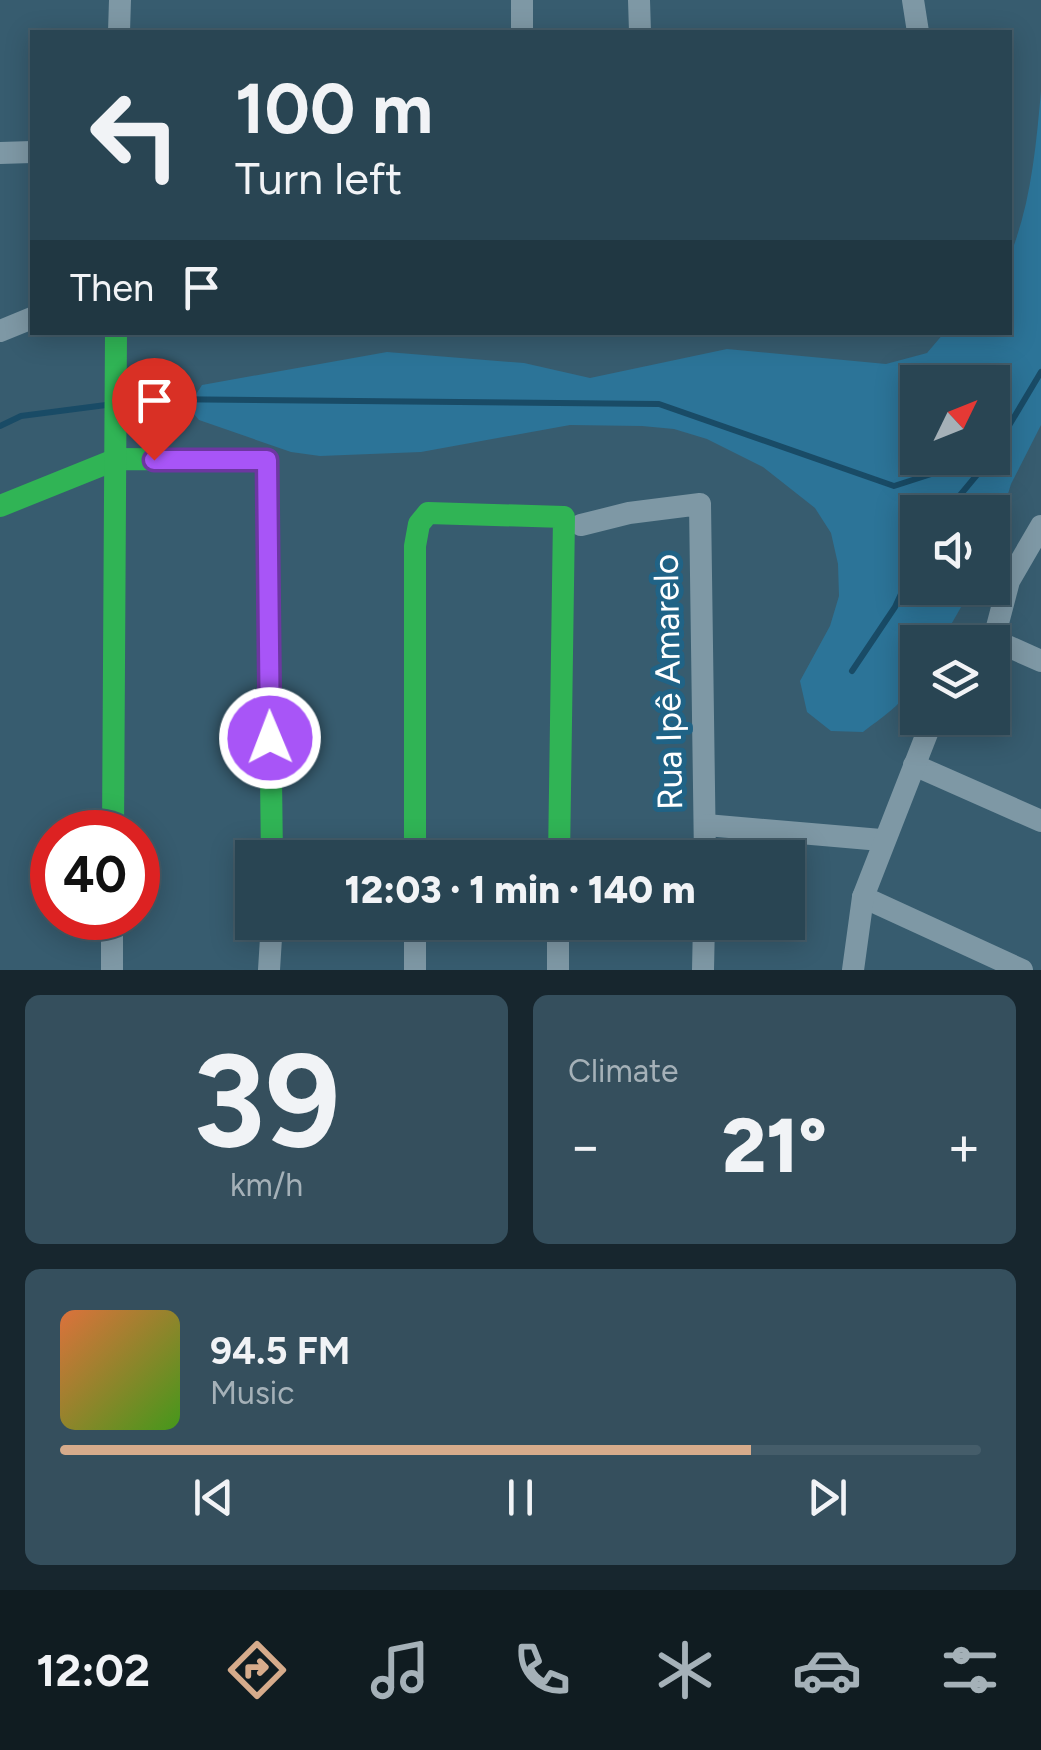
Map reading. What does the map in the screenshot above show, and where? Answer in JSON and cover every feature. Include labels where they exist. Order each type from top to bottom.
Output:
[{"type":"street","points":[[120,0],[120,30]]},
{"type":"street","points":[[522,0],[522,30]]},
{"type":"street","points":[[640,0],[640,30]]},
{"type":"street","points":[[913,0],[918,30]]},
{"type":"street","points":[[0,153],[30,152]]},
{"type":"street","points":[[0,332],[30,319]]},
{"type":"street","points":[[113,810],[116,335]]},
{"type":"street","points":[[0,506],[116,460],[267,460],[272,840]]},
{"type":"street","name":"Rua Ipê Amarelo","points":[[572,521],[700,504],[706,840]]},
{"type":"street","points":[[415,840],[415,546],[418,524],[428,513],[572,521],[560,840]]},
{"type":"street","points":[[998,625],[1009,582],[1041,526]]},
{"type":"street","points":[[1010,649],[1041,661]]},
{"type":"street","points":[[853,970],[863,897],[926,735]]},
{"type":"street","points":[[914,765],[1041,822]]},
{"type":"street","points":[[706,825],[882,840]]},
{"type":"street","points":[[863,897],[1022,970]]},
{"type":"street","points":[[112,940],[112,970]]},
{"type":"street","points":[[270,970],[271,940]]},
{"type":"street","points":[[415,940],[415,970]]},
{"type":"street","points":[[558,940],[558,970]]},
{"type":"street","points":[[703,970],[704,940]]},
{"type":"shaded area","points":[[1041,91],[1041,425],[1008,495],[900,495],[900,605],[962,605],[951,625],[900,625],[900,701],[863,732],[831,731],[807,712],[800,681],[830,626],[839,596],[838,564],[831,533],[815,508],[763,467],[707,439],[674,429],[570,425],[421,452],[320,456],[291,452],[199,420],[188,407],[202,385],[387,352],[524,363],[590,378],[727,349],[886,364],[927,353],[942,335],[1012,335],[1012,253],[1028,194]]},
{"type":"waterway","points":[[1010,424],[1041,372]]},
{"type":"waterway","points":[[123,403],[155,399],[659,404],[894,486],[928,475]]},
{"type":"waterway","points":[[0,426],[21,416],[106,405]]},
{"type":"waterway","points":[[960,495],[977,475]]},
{"type":"waterway","points":[[852,671],[900,596]]},
{"type":"traffic: fast","points":[[113,810],[116,335]]},
{"type":"traffic: fast","points":[[0,506],[117,459],[267,460],[272,840]]},
{"type":"traffic: fast","points":[[415,840],[415,546],[419,524],[428,513],[564,517],[559,840]]},
{"type":"route","points":[[154,460],[267,460],[270,738]]}]
